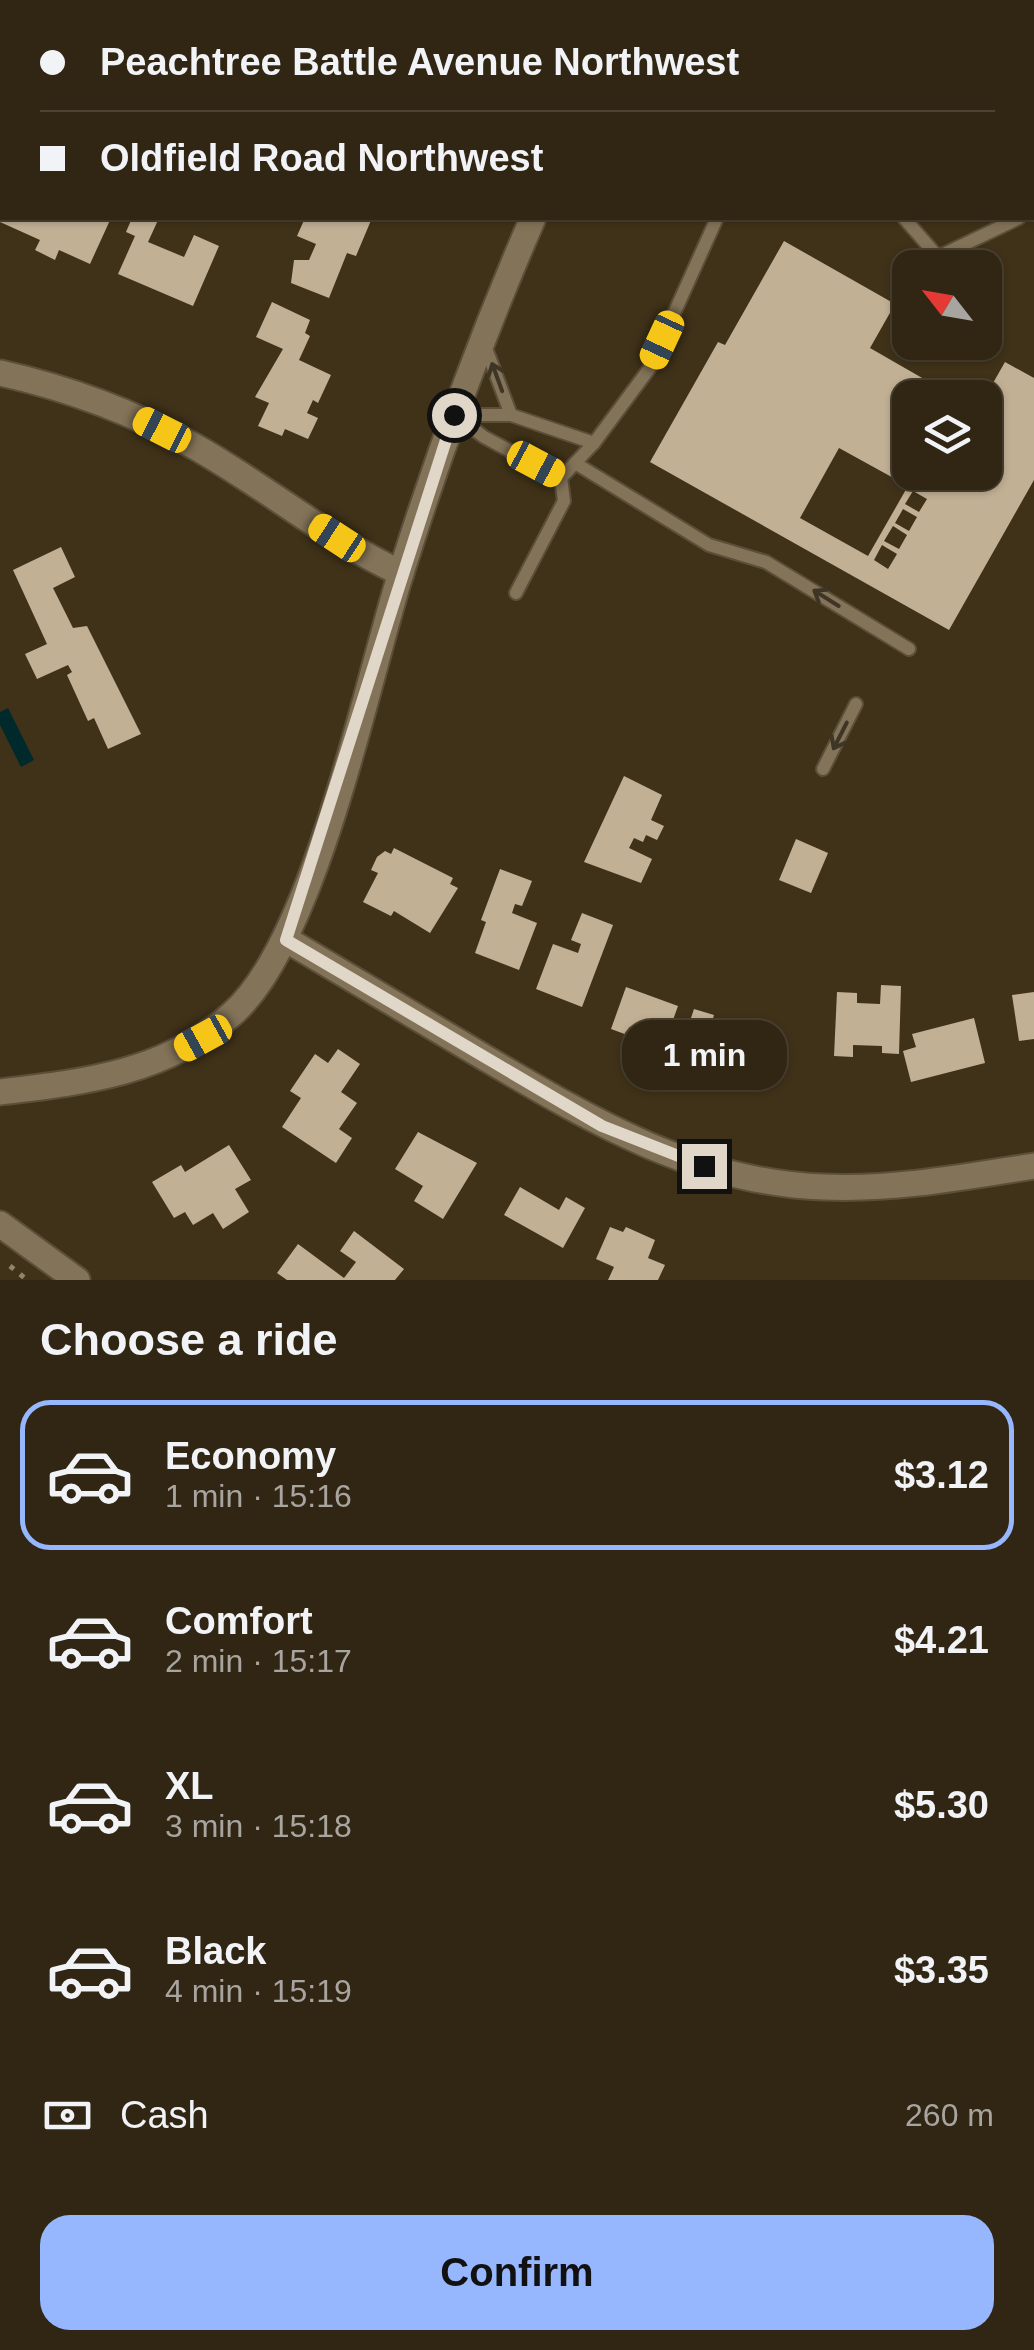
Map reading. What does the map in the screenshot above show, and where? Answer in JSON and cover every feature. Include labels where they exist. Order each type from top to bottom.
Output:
[{"type":"street","points":[[0,1092],[84,1082],[163,1060],[203,1038],[236,1012],[266,976],[286,940],[330,816],[401,574],[454,415],[532,220]]},
{"type":"street","points":[[0,373],[129,413],[195,447],[366,557],[401,574]]},
{"type":"street","points":[[286,940],[602,1126],[669,1156],[740,1176],[821,1188],[904,1186],[1034,1166]]},
{"type":"street","points":[[0,1224],[77,1280]]},
{"type":"lane","points":[[561,478],[594,443],[649,369],[716,220]]},
{"type":"lane","points":[[906,220],[938,257],[1015,220]]},
{"type":"lane","points":[[483,339],[511,416]]},
{"type":"lane","points":[[454,415],[511,416],[594,443]]},
{"type":"lane","points":[[454,415],[484,437],[561,478]]},
{"type":"lane","points":[[575,463],[709,546],[766,562],[910,649]]},
{"type":"lane","points":[[516,593],[564,500],[561,478]]},
{"type":"lane","points":[[822,769],[856,704]]},
{"type":"path","points":[[0,1258],[27,1280]]},
{"type":"water","points":[[8,708],[34,760],[21,767],[0,725],[0,712]]},
{"type":"building","points":[[110,220],[90,264],[59,250],[55,260],[35,250],[40,240],[0,222]]},
{"type":"building","points":[[131,220],[158,220],[148,242],[184,257],[194,235],[219,246],[193,306],[118,274],[135,236],[126,232]]},
{"type":"building","points":[[304,220],[371,220],[356,256],[347,253],[329,298],[291,283],[294,260],[309,260],[316,244],[297,236]]},
{"type":"building","points":[[784,241],[892,302],[892,309],[870,348],[926,380],[892,380],[892,477],[839,448],[800,518],[868,556],[906,490],[1002,490],[1002,380],[995,380],[1005,362],[1034,378],[1034,480],[949,630],[650,462],[718,342],[725,345]],"holes":[[[913,491],[927,499],[919,512],[905,504]],[[903,509],[917,517],[909,531],[895,523]],[[893,526],[907,535],[899,549],[884,541]],[[882,545],[897,554],[888,569],[874,560]]]},
{"type":"building","points":[[272,302],[310,320],[305,333],[310,336],[299,360],[331,375],[318,403],[313,400],[307,413],[318,418],[308,439],[285,429],[282,436],[258,426],[269,403],[255,397],[283,349],[256,337]]},
{"type":"building","points":[[61,547],[75,577],[53,588],[73,628],[87,626],[141,734],[108,749],[94,718],[88,721],[67,675],[72,672],[68,665],[37,679],[25,654],[47,644],[13,570]]},
{"type":"building","points":[[624,776],[662,795],[651,820],[664,826],[657,840],[646,835],[643,842],[634,838],[629,848],[652,859],[641,883],[584,862]]},
{"type":"building","points":[[796,839],[828,853],[811,893],[779,880]]},
{"type":"building","points":[[394,848],[453,878],[450,884],[458,888],[430,933],[394,911],[391,916],[363,902],[378,873],[371,870],[377,857],[385,851],[391,854]]},
{"type":"building","points":[[500,869],[532,881],[522,906],[515,904],[512,913],[537,923],[519,970],[475,953],[486,922],[481,920]]},
{"type":"building","points":[[582,913],[613,925],[582,1007],[536,989],[553,944],[578,953],[581,944],[571,940]]},
{"type":"building","points":[[881,985],[901,986],[899,1054],[882,1053],[882,1046],[853,1045],[853,1057],[834,1056],[837,992],[857,993],[857,1003],[880,1004]]},
{"type":"building","points":[[626,987],[678,1006],[663,1048],[611,1029]]},
{"type":"building","points":[[1034,992],[1034,1039],[1019,1041],[1012,995]]},
{"type":"building","points":[[694,1009],[714,1015],[710,1028],[720,1031],[722,1026],[759,1044],[751,1067],[732,1061],[729,1070],[708,1063],[707,1068],[679,1054]]},
{"type":"building","points":[[974,1018],[985,1063],[911,1082],[903,1051],[916,1047],[912,1034]]},
{"type":"building","points":[[338,1049],[360,1064],[341,1092],[357,1103],[339,1129],[352,1138],[336,1163],[282,1127],[301,1098],[290,1091],[315,1054],[328,1063]]},
{"type":"building","points":[[418,1132],[477,1163],[443,1219],[414,1201],[423,1186],[395,1169]]},
{"type":"building","points":[[229,1145],[251,1180],[235,1189],[249,1212],[223,1229],[213,1213],[193,1225],[185,1212],[174,1218],[152,1182],[181,1165],[185,1172]]},
{"type":"building","points":[[520,1187],[559,1210],[566,1197],[585,1208],[563,1248],[504,1215]]},
{"type":"building","points":[[610,1227],[623,1232],[626,1227],[655,1240],[648,1258],[665,1265],[658,1280],[608,1280],[614,1267],[596,1259]]},
{"type":"building","points":[[354,1231],[404,1269],[395,1280],[287,1280],[277,1273],[298,1244],[344,1278],[356,1262],[340,1251]]},
{"type":"route","points":[[454,415],[401,574],[330,816],[286,940],[602,1126],[669,1156],[704,1166]]}]
